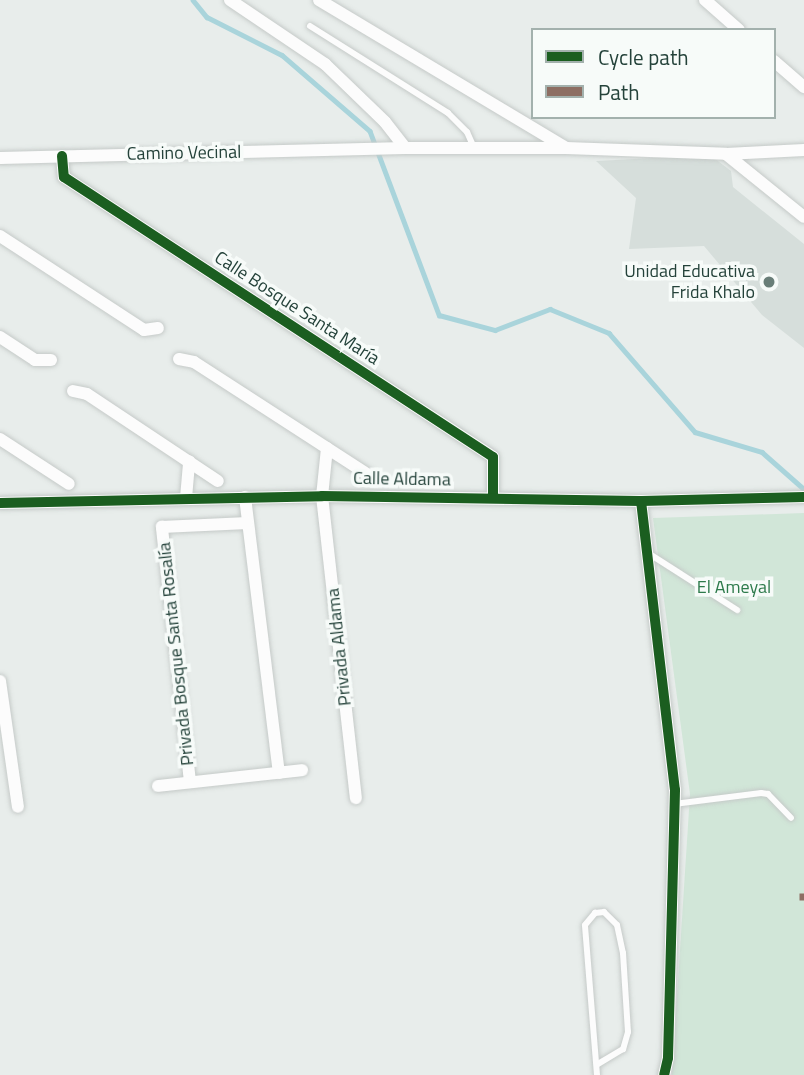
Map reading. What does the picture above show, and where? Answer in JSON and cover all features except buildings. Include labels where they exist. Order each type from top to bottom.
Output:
[{"type":"street","points":[[230,0],[325,64],[385,122],[405,148],[566,148],[726,154],[804,150]]},
{"type":"street","points":[[319,0],[566,148]]},
{"type":"street","points":[[705,0],[737,28]]},
{"type":"street","points":[[776,63],[804,87]]},
{"type":"street","name":"Camino Vecinal","points":[[0,158],[405,148]]},
{"type":"street","points":[[726,154],[804,217]]},
{"type":"street","name":"Calle Bosque Santa María","points":[[62,156],[64,177],[493,457],[493,498]]},
{"type":"street","points":[[0,236],[144,330],[158,328]]},
{"type":"street","points":[[0,337],[35,360],[51,360]]},
{"type":"street","points":[[179,359],[194,362],[373,478]]},
{"type":"street","points":[[73,391],[87,394],[218,481]]},
{"type":"street","points":[[0,439],[69,484]]},
{"type":"street","name":"Privada Aldama","points":[[327,448],[322,496],[356,798]]},
{"type":"street","points":[[186,498],[188,461]]},
{"type":"street","name":"Calle Aldama","points":[[0,503],[186,498],[246,503],[322,496],[641,501],[802,497]]},
{"type":"street","points":[[641,501],[674,804],[668,1058],[664,1075]]},
{"type":"street","points":[[246,503],[279,773]]},
{"type":"street","name":"Privada Bosque Santa Rosalía","points":[[190,782],[162,527],[247,523]]},
{"type":"street","points":[[0,681],[18,807]]},
{"type":"street","name":"Privada Bosque Santa Rosalía","points":[[158,786],[302,770]]},
{"type":"lane","points":[[310,26],[448,113],[467,132],[474,148]]},
{"type":"lane","points":[[647,552],[737,610]]},
{"type":"lane","points":[[674,804],[761,793],[768,794],[791,818]]},
{"type":"lane","points":[[597,1075],[585,925],[595,914],[604,912],[617,925],[623,953],[628,1032],[623,1049],[598,1064]]},
{"type":"shaded area","name":"Unidad Educativa Frida Khalo","points":[[710,155],[731,171],[733,187],[804,244],[804,348],[762,315],[704,246],[629,249],[636,198],[596,161]]},
{"type":"green space","name":"El Ameyal","points":[[804,513],[804,1075],[672,1075],[690,794],[653,518]]},
{"type":"waterway","points":[[193,0],[207,17],[282,55],[370,131],[439,315],[495,330],[550,309],[609,333],[695,432],[762,452],[804,489]]},
{"type":"marked path","points":[[804,893],[804,900]]},
{"type":"cycle path","points":[[62,156],[64,177],[493,457],[493,498]]},
{"type":"cycle path","points":[[0,503],[322,496],[641,501],[804,497]]},
{"type":"cycle path","points":[[641,501],[675,790],[668,1058],[664,1075]]},
{"type":"place","name":"Unidad Educativa Frida Khalo","points":[[769,282]]}]
